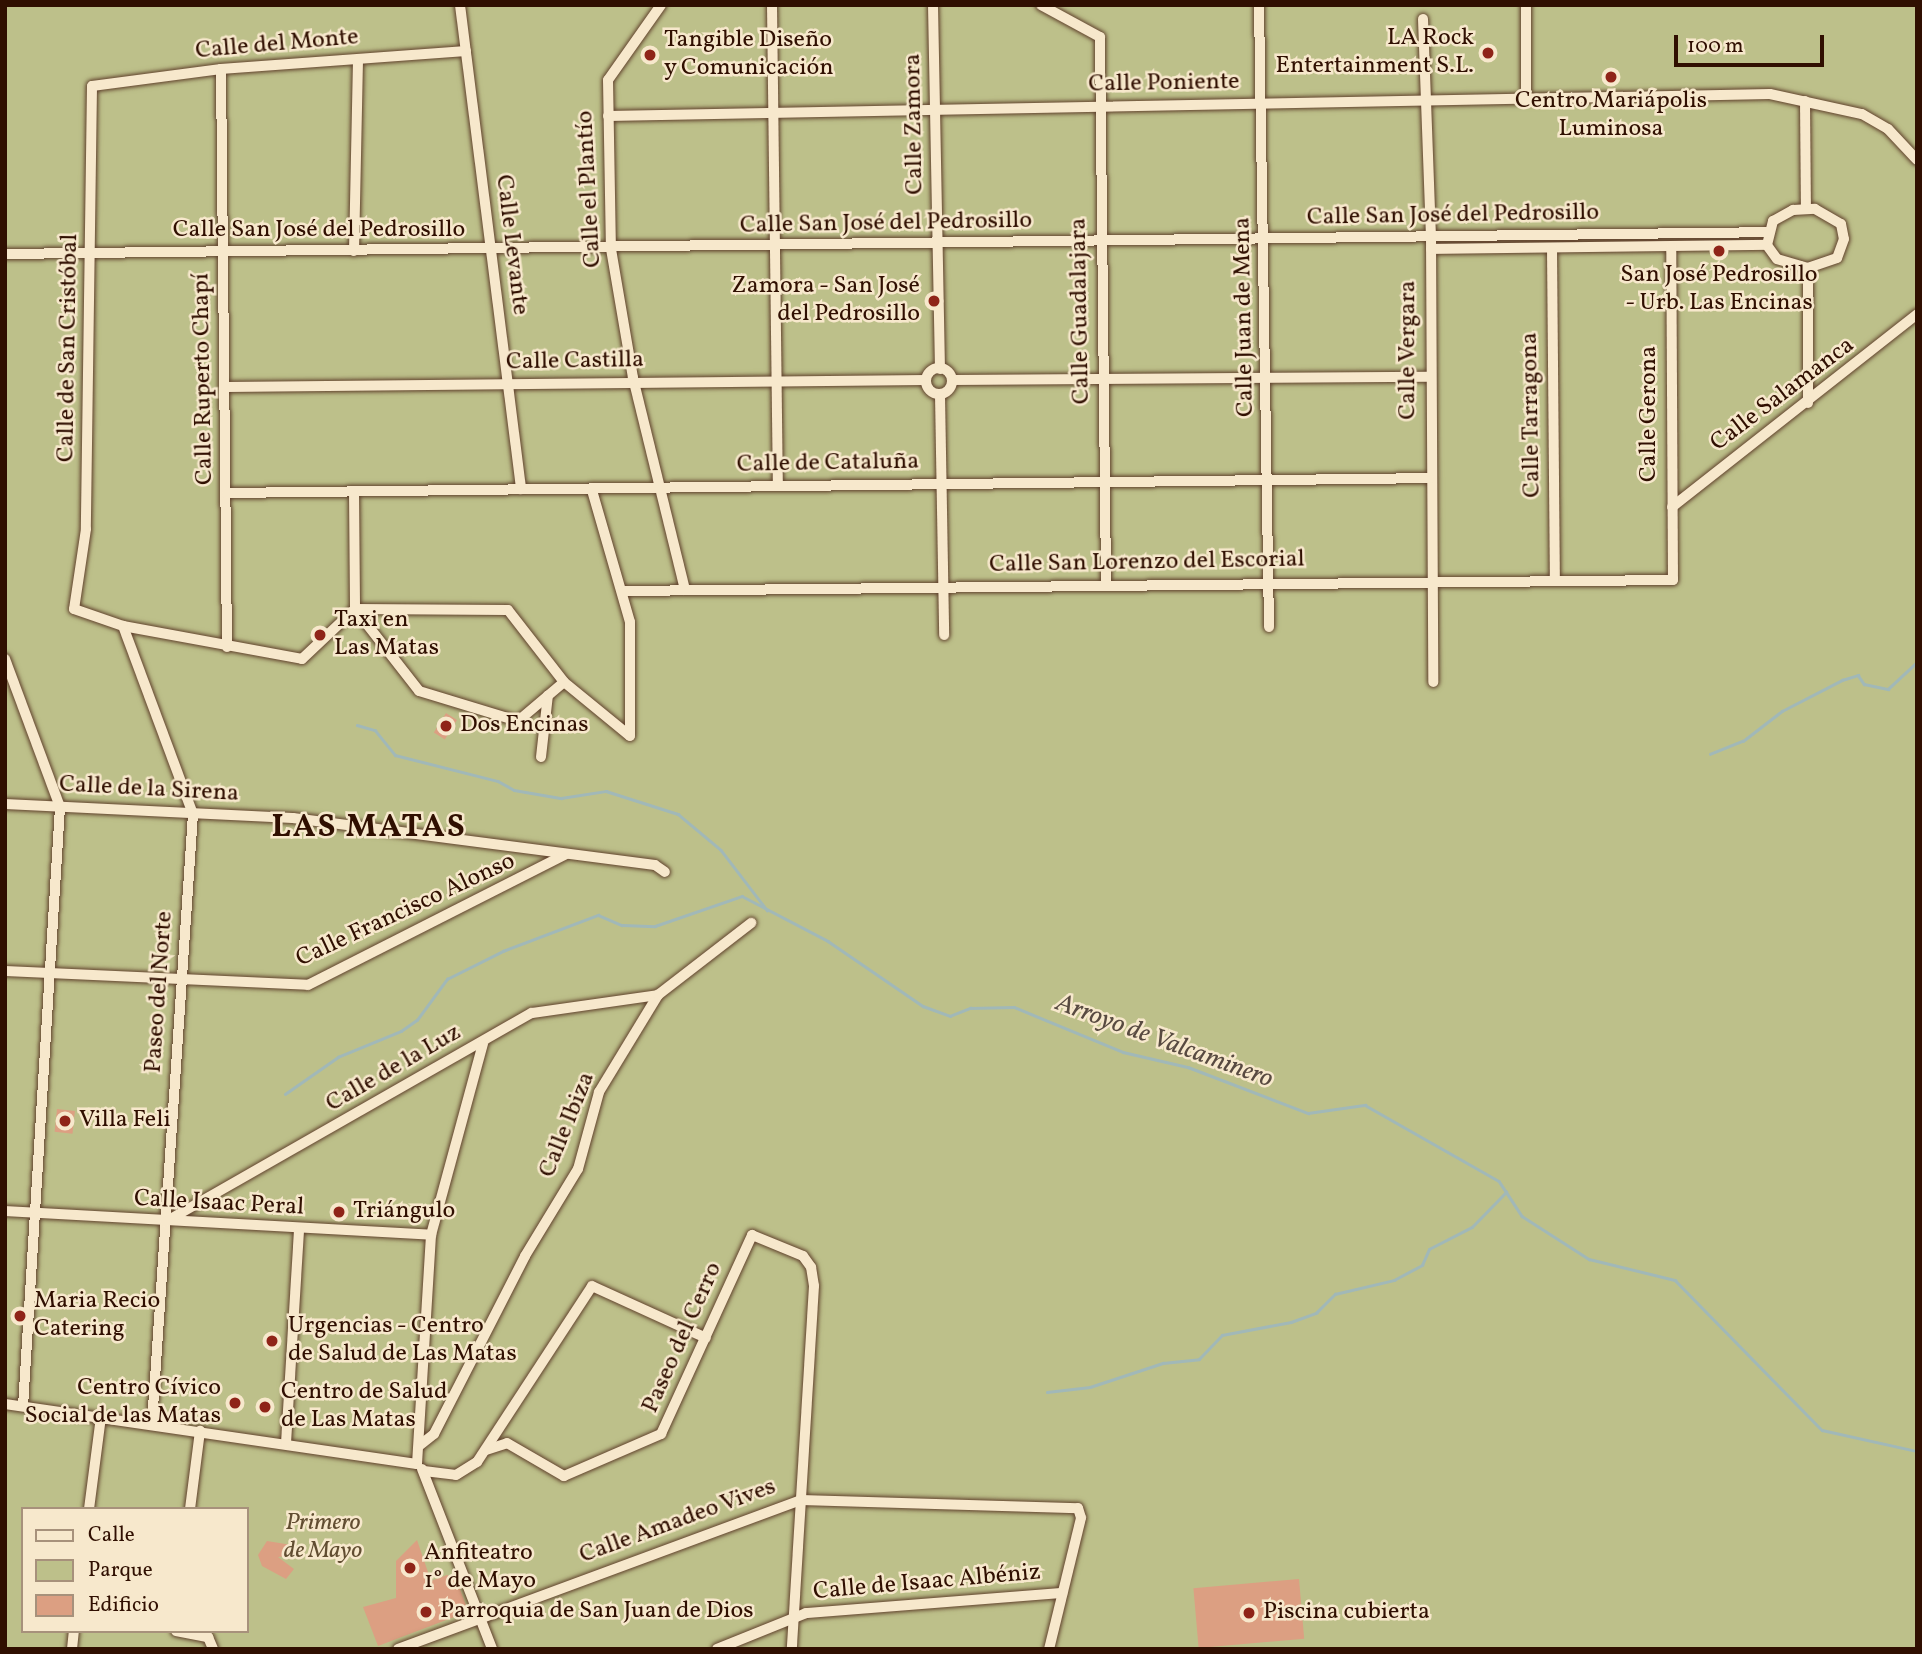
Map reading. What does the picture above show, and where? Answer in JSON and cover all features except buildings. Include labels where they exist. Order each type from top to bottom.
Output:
[{"type":"street","name":"Calle Levante","points":[[460,5],[521,489]]},
{"type":"street","name":"Calle el Plantío","points":[[661,5],[608,80],[611,249],[634,382],[685,590]]},
{"type":"street","points":[[772,5],[778,486]]},
{"type":"street","name":"Calle Zamora","points":[[933,5],[940,369]]},
{"type":"street","name":"Calle Guadalajara","points":[[1041,5],[1100,37],[1106,585]]},
{"type":"street","name":"Calle Juan de Mena","points":[[1259,5],[1265,239],[1269,627]]},
{"type":"street","points":[[1527,5],[1527,98]]},
{"type":"street","name":"Calle Vergara","points":[[1423,19],[1431,244],[1429,478],[1433,682]]},
{"type":"street","name":"Calle del Monte","points":[[92,86],[221,69],[466,51]]},
{"type":"street","points":[[354,251],[358,60]]},
{"type":"street","name":"Calle Ruperto Chapí","points":[[221,69],[228,647]]},
{"type":"street","name":"Calle de San Cristóbal","points":[[92,86],[92,254],[86,529],[74,609],[123,626]]},
{"type":"street","name":"Calle Poniente","points":[[608,116],[1770,94],[1805,101]]},
{"type":"street","points":[[1806,208],[1805,101],[1862,114],[1888,129],[1917,160]]},
{"type":"street","points":[[1806,208],[1835,218],[1844,239],[1833,262],[1808,268],[1777,259],[1768,245],[1768,232],[1782,213],[1806,208]]},
{"type":"street","name":"Calle San José del Pedrosillo","points":[[1431,244],[1768,232]]},
{"type":"street","name":"Calle San José del Pedrosillo","points":[[5,254],[611,249],[1265,239],[1552,249],[1768,245]]},
{"type":"street","name":"Calle Gerona","points":[[1671,248],[1673,580]]},
{"type":"street","name":"Calle Tarragona","points":[[1552,249],[1555,580]]},
{"type":"street","points":[[1808,268],[1808,403]]},
{"type":"street","name":"Calle Salamanca","points":[[1672,507],[1808,403],[1917,314]]},
{"type":"street","points":[[952,380],[949,390],[940,394],[929,390],[926,380],[940,369],[952,380],[1429,377]]},
{"type":"street","name":"Calle Castilla","points":[[226,387],[926,380]]},
{"type":"street","points":[[940,394],[944,635]]},
{"type":"street","name":"Calle de Cataluña","points":[[227,492],[592,490],[1429,478]]},
{"type":"street","points":[[123,626],[302,659],[355,609],[508,610],[564,682],[618,732],[630,736],[630,622],[592,490]]},
{"type":"street","points":[[354,491],[355,609],[419,691],[518,721],[564,682]]},
{"type":"street","name":"Calle San Lorenzo del Escorial","points":[[623,591],[943,588],[1269,580],[1673,580]]},
{"type":"street","name":"Paseo del Norte","points":[[123,626],[193,814],[152,1424]]},
{"type":"street","points":[[5,659],[60,807],[23,1406]]},
{"type":"street","points":[[541,757],[548,695]]},
{"type":"street","name":"Calle de la Sirena","points":[[5,804],[293,818],[655,865],[665,872]]},
{"type":"street","name":"Calle Francisco Alonso","points":[[5,971],[308,985],[566,853]]},
{"type":"street","name":"Calle Ibiza","points":[[420,1445],[434,1434],[525,1256],[578,1169],[599,1092],[658,995],[751,923]]},
{"type":"street","name":"Calle de la Luz","points":[[165,1223],[532,1013],[658,995]]},
{"type":"street","points":[[482,1043],[431,1235],[420,1445],[421,1467],[492,1649]]},
{"type":"street","name":"Calle Isaac Peral","points":[[5,1211],[299,1231],[431,1235]]},
{"type":"street","points":[[286,1443],[299,1231]]},
{"type":"street","name":"Paseo del Cerro","points":[[486,1450],[507,1443],[564,1476],[661,1434],[752,1235],[803,1256],[811,1267],[801,1500]]},
{"type":"street","points":[[5,1404],[286,1443],[456,1475],[486,1450],[592,1286],[706,1338]]},
{"type":"street","points":[[89,1507],[101,1417]]},
{"type":"street","points":[[190,1507],[200,1431]]},
{"type":"street","points":[[792,1649],[801,1500]]},
{"type":"street","name":"Calle Amadeo Vives","points":[[398,1649],[801,1500],[1068,1504],[1078,1508],[1081,1518],[1062,1593]]},
{"type":"street","points":[[1049,1649],[1062,1593]]},
{"type":"street","name":"Calle de Isaac Albéniz","points":[[717,1649],[794,1618],[1062,1593]]},
{"type":"street","points":[[187,1633],[208,1637],[213,1649]]},
{"type":"green space","name":"Primero de Mayo","points":[[5,5],[1917,5],[1917,1649],[5,1649]]},
{"type":"waterway","points":[[1710,754],[1743,741],[1782,711],[1842,680],[1858,675],[1864,684],[1888,689],[1917,662]]},
{"type":"waterway","points":[[357,725],[375,730],[395,755],[498,781],[514,790],[561,798],[606,791],[678,814],[721,850],[767,910]]},
{"type":"waterway","name":"Arroyo de Valcaminero","points":[[285,1094],[338,1057],[401,1031],[417,1020],[447,979],[503,951],[598,915],[622,925],[655,926],[742,896],[828,941],[923,1006],[950,1016],[970,1008],[1014,1007],[1123,1052],[1188,1067],[1308,1113],[1365,1105],[1499,1181],[1522,1216],[1589,1259],[1675,1280],[1822,1430],[1917,1451]]},
{"type":"waterway","points":[[1047,1392],[1090,1387],[1163,1363],[1199,1359],[1222,1335],[1291,1322],[1316,1313],[1335,1294],[1394,1280],[1422,1265],[1429,1249],[1472,1227],[1506,1192]]},
{"type":"place","name":"LA Rock Entertainment S.L.","points":[[1488,53]]},
{"type":"place","name":"Tangible Diseño y Comunicación","points":[[650,55]]},
{"type":"place","name":"Centro Mariápolis Luminosa","points":[[1611,77]]},
{"type":"place","name":"San José Pedrosillo - Urb. Las Encinas","points":[[1719,251]]},
{"type":"place","name":"Zamora - San José del Pedrosillo","points":[[934,301]]},
{"type":"place","name":"Taxi en Las Matas","points":[[320,635]]},
{"type":"place","name":"Dos Encinas","points":[[446,726]]},
{"type":"place","name":"Villa Feli","points":[[65,1121]]},
{"type":"place","name":"Triángulo","points":[[339,1212]]},
{"type":"place","name":"Maria Recio Catering","points":[[20,1316]]},
{"type":"place","name":"Urgencias - Centro de Salud de Las Matas","points":[[272,1341]]},
{"type":"place","name":"Centro Cívico Social de las Matas","points":[[235,1403]]},
{"type":"place","name":"Centro de Salud de Las Matas","points":[[265,1407]]},
{"type":"place","name":"Anfiteatro 1° de Mayo","points":[[410,1568]]},
{"type":"place","name":"Parroquia de San Juan de Dios","points":[[426,1612]]},
{"type":"place","name":"Piscina cubierta","points":[[1249,1613]]},
{"type":"district","name":"LAS MATAS","points":[[369,828]]}]
